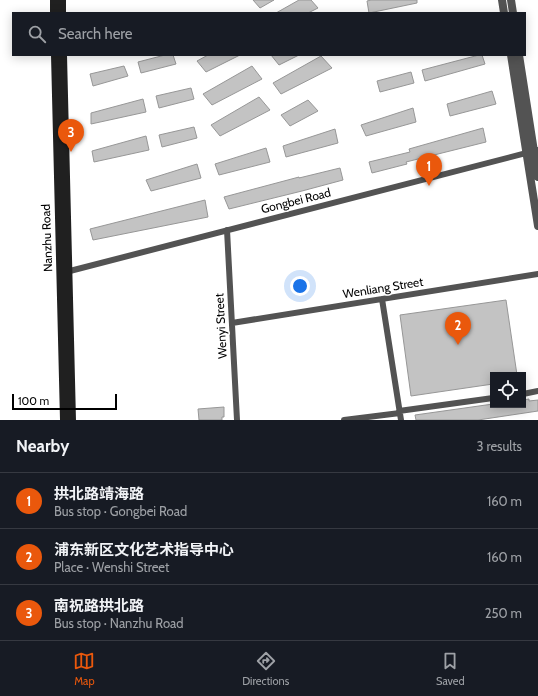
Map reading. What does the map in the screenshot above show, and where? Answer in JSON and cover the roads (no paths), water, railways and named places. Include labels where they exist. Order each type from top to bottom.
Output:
[{"type":"main road","points":[[54,0],[54,12]]},
{"type":"main road","points":[[62,0],[62,12]]},
{"type":"main road","name":"Nanzhu Road","points":[[54,56],[72,420]]},
{"type":"main road","name":"Nanzhu Road","points":[[63,56],[64,420]]},
{"type":"street","points":[[502,0],[504,12]]},
{"type":"street","points":[[511,0],[513,12]]},
{"type":"street","points":[[511,56],[538,177]]},
{"type":"street","points":[[519,56],[533,152],[538,226]]},
{"type":"street","name":"Gongbei Road","points":[[64,272],[533,152]]},
{"type":"street","name":"Wenyi Street","points":[[227,230],[237,420]]},
{"type":"street","name":"Wenliang Street","points":[[232,323],[538,274]]},
{"type":"street","points":[[382,299],[400,415]]},
{"type":"street","points":[[526,394],[538,392]]},
{"type":"street","points":[[344,420],[400,415],[490,399]]},
{"type":"place","name":"南祝路拱北路","points":[[71,152]]},
{"type":"place","name":"拱北路靖海路","points":[[429,186]]},
{"type":"place","name":"浦东新区文化艺术指导中心","points":[[458,345]]}]
